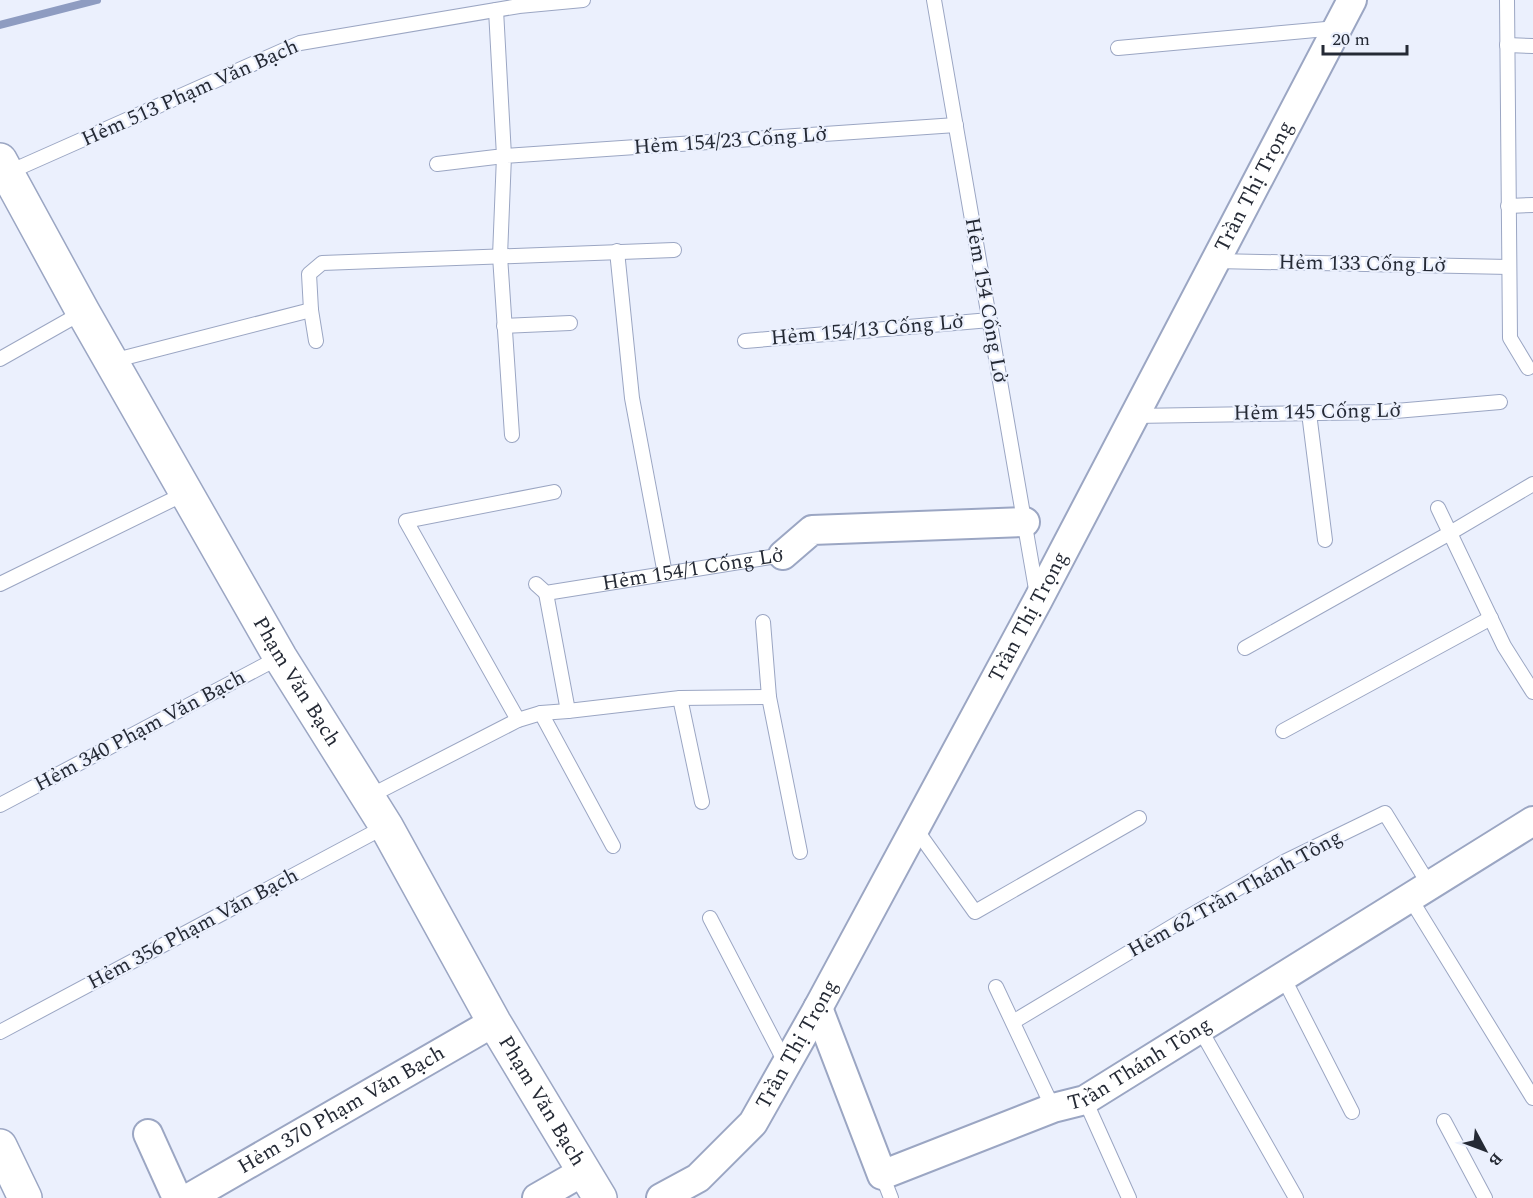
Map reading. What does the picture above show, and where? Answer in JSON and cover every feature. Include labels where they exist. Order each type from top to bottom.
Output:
[{"type":"street","name":"Trần Thị Trọng","points":[[662,1198],[698,1178],[753,1123],[818,1008],[1038,600],[1352,0]]},
{"type":"street","name":"Phạm Văn Bạch","points":[[2,170],[280,657],[386,826],[494,1022],[592,1184]]},
{"type":"street","name":"Hẻm 154/1 Cống Lở","points":[[783,555],[812,530],[1024,522]]},
{"type":"street","name":"Trần Thánh Tông","points":[[818,1008],[886,1187],[1053,1108],[1085,1100],[1533,821]]},
{"type":"street","name":"Hẻm 370 Phạm Văn Bạch","points":[[189,1198],[494,1022]]},
{"type":"street","points":[[148,1134],[177,1198]]},
{"type":"street","points":[[0,1146],[26,1198]]},
{"type":"street","points":[[537,1198],[592,1184]]},
{"type":"lane","name":"Hẻm 513 Phạm Văn Bạch","points":[[2,170],[300,43],[519,6],[583,0]]},
{"type":"lane","name":"Hẻm 154 Cống Lở","points":[[934,0],[1038,600]]},
{"type":"lane","points":[[1507,0],[1510,338],[1528,368]]},
{"type":"lane","points":[[496,10],[504,156],[500,256],[512,435]]},
{"type":"lane","points":[[1118,48],[1337,28]]},
{"type":"lane","points":[[1508,45],[1533,46]]},
{"type":"lane","name":"Hẻm 154/23 Cống Lở","points":[[437,164],[504,156],[956,125]]},
{"type":"lane","points":[[1508,206],[1533,206]]},
{"type":"lane","points":[[316,341],[309,273],[322,263],[674,250]]},
{"type":"lane","points":[[617,251],[632,398],[665,574]]},
{"type":"lane","name":"Hẻm 133 Cống Lở","points":[[1216,261],[1509,267]]},
{"type":"lane","points":[[111,361],[311,310]]},
{"type":"lane","points":[[0,359],[83,312]]},
{"type":"lane","name":"Hẻm 154/13 Cống Lở","points":[[744,341],[990,320]]},
{"type":"lane","points":[[504,326],[570,323]]},
{"type":"lane","name":"Hẻm 145 Cống Lở","points":[[1134,416],[1384,412],[1500,402]]},
{"type":"lane","points":[[1309,413],[1325,540]]},
{"type":"lane","points":[[1245,648],[1533,484]]},
{"type":"lane","points":[[518,720],[406,521],[554,492]]},
{"type":"lane","points":[[0,584],[186,493]]},
{"type":"lane","points":[[1438,508],[1504,646],[1531,683]]},
{"type":"lane","name":"Hẻm 154/1 Cống Lở","points":[[568,711],[541,588],[665,574],[783,555]]},
{"type":"lane","points":[[1283,731],[1491,618]]},
{"type":"lane","points":[[762,622],[770,697],[800,852]]},
{"type":"lane","name":"Hẻm 340 Phạm Văn Bạch","points":[[0,805],[280,657]]},
{"type":"lane","points":[[368,797],[518,720],[541,713],[680,698],[770,697]]},
{"type":"lane","points":[[680,698],[702,802]]},
{"type":"lane","points":[[541,713],[613,846]]},
{"type":"lane","name":"Hẻm 62 Trần Thánh Tông","points":[[1013,1022],[1286,861],[1385,813],[1420,892]]},
{"type":"lane","points":[[915,828],[975,912],[1139,819]]},
{"type":"lane","name":"Hẻm 356 Phạm Văn Bạch","points":[[0,1032],[386,826]]},
{"type":"lane","points":[[1420,892],[1533,1098]]},
{"type":"lane","points":[[710,918],[786,1064]]},
{"type":"lane","points":[[1283,977],[1352,1112]]},
{"type":"lane","points":[[996,987],[1053,1108]]},
{"type":"lane","points":[[1200,1029],[1296,1198]]},
{"type":"lane","points":[[1085,1100],[1129,1198]]},
{"type":"lane","points":[[1444,1121],[1485,1198]]},
{"type":"waterway","points":[[0,25],[97,0]]}]
